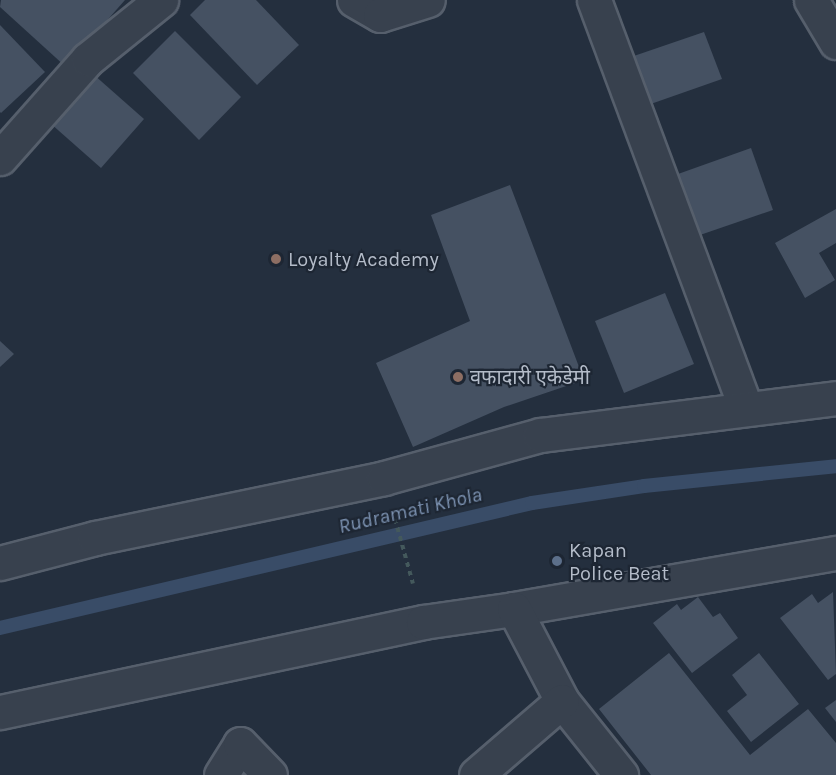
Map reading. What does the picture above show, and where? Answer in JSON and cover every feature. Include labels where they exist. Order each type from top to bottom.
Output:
[{"type":"street","points":[[0,158],[88,59],[161,0]]},
{"type":"street","points":[[354,0],[380,15],[428,0]]},
{"type":"street","points":[[594,0],[746,408]]},
{"type":"street","points":[[811,0],[836,42]]},
{"type":"street","points":[[0,563],[95,538],[384,478],[540,435],[836,398]]},
{"type":"street","points":[[0,712],[423,622],[514,609],[836,553]]},
{"type":"street","points":[[514,609],[562,701],[621,775]]},
{"type":"street","points":[[476,775],[562,701]]},
{"type":"street","points":[[221,775],[240,744],[270,775]]},
{"type":"path","points":[[384,478],[423,622]]},
{"type":"building","points":[[1,0],[125,0],[66,67],[0,7]]},
{"type":"building","points":[[205,0],[256,0],[299,45],[257,85],[190,15]]},
{"type":"building","points":[[0,25],[45,72],[1,113],[0,112]]},
{"type":"building","points":[[175,31],[241,97],[199,140],[133,73]]},
{"type":"building","points":[[704,32],[722,79],[645,106],[628,58]]},
{"type":"building","points":[[93,74],[144,119],[101,168],[50,123]]},
{"type":"building","points":[[751,148],[773,210],[700,235],[678,174]]},
{"type":"building","points":[[510,185],[584,380],[504,407],[413,447],[376,363],[470,321],[431,215]]},
{"type":"building","points":[[836,209],[836,243],[819,253],[835,280],[805,298],[775,243]]},
{"type":"building","points":[[665,293],[694,364],[624,393],[595,321]]},
{"type":"building","points":[[0,341],[14,354],[0,367]]},
{"type":"building","points":[[833,592],[836,674],[828,680],[780,618],[812,594],[818,603]]},
{"type":"building","points":[[698,597],[713,617],[720,613],[738,638],[692,673],[653,623],[677,604],[681,610]]},
{"type":"building","points":[[669,653],[750,755],[808,709],[836,743],[836,775],[651,775],[599,709]]},
{"type":"building","points":[[759,653],[799,704],[751,742],[727,711],[747,695],[732,675]]},
{"type":"building","points":[[836,700],[836,722],[825,708]]},
{"type":"waterway","name":"Rudramati Khola","points":[[0,628],[532,503],[644,486],[836,466]]},
{"type":"place","name":"Loyalty Academy","points":[[276,259]]},
{"type":"place","name":"वफादारी एकेडेमी","points":[[458,377]]},
{"type":"place","name":"Kapan Police Beat","points":[[557,561]]}]
